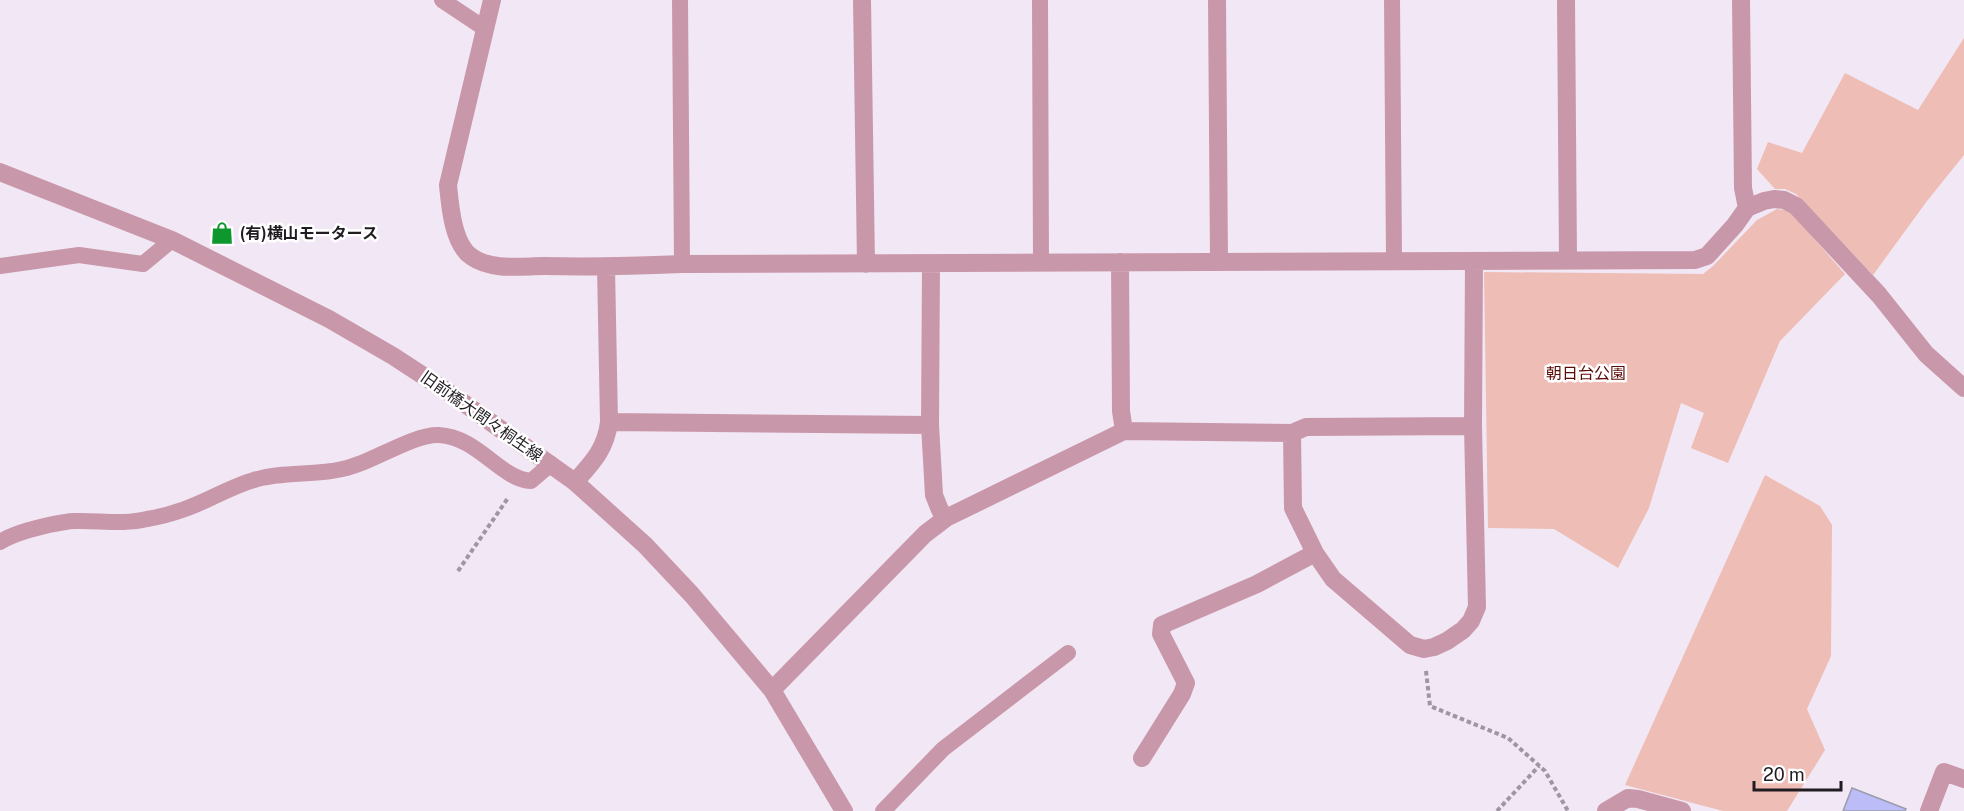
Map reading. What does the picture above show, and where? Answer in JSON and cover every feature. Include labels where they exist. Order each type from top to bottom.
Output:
[{"type":"street","points":[[492,0],[483,28],[448,185],[450,216],[462,245],[470,257],[493,265],[606,267],[682,264],[1695,260],[1707,256],[1747,208],[1764,201],[1784,200],[1796,206],[1879,295],[1926,354],[1964,388]]},
{"type":"street","points":[[862,0],[866,264]]},
{"type":"street","points":[[1217,0],[1219,262]]},
{"type":"street","points":[[1566,0],[1568,260]]},
{"type":"street","points":[[1741,0],[1743,188],[1747,208]]},
{"type":"street","name":"旧前橋大間々桐生線","points":[[0,172],[172,240],[318,314],[393,356],[575,482],[645,545],[692,595],[772,690],[844,811]]},
{"type":"street","points":[[1120,262],[1121,411],[1124,431]]},
{"type":"street","points":[[1292,433],[1293,508],[1315,553],[1333,579],[1399,638],[1410,645],[1424,649],[1434,647],[1463,630],[1471,621],[1477,606],[1473,426],[1474,262]]},
{"type":"street","points":[[931,264],[930,425],[934,495],[946,518]]},
{"type":"street","points":[[575,482],[595,459],[607,439],[609,422],[606,267]]},
{"type":"street","points":[[609,422],[930,425]]},
{"type":"street","points":[[772,690],[925,534],[946,518],[1124,431],[1292,433],[1306,427],[1473,426]]},
{"type":"street","points":[[1142,758],[1182,694],[1186,683],[1161,634],[1162,625],[1257,584],[1315,553]]},
{"type":"street","points":[[1929,811],[1944,772],[1964,779]]},
{"type":"street","points":[[1606,811],[1628,798],[1682,811]]},
{"type":"lane","points":[[442,0],[483,28]]},
{"type":"lane","points":[[680,0],[682,264]]},
{"type":"lane","points":[[1040,0],[1041,263]]},
{"type":"lane","points":[[1392,0],[1395,261]]},
{"type":"lane","points":[[0,266],[79,255],[143,264],[172,240]]},
{"type":"lane","points":[[0,542],[16,534],[52,524],[75,521],[145,520],[183,510],[252,480],[270,476],[338,470],[435,435],[450,436],[471,445],[520,481],[531,481],[550,464]]},
{"type":"lane","points":[[883,811],[944,749],[1068,653]]},
{"type":"path","points":[[458,571],[520,481]]},
{"type":"path","points":[[1424,649],[1430,706],[1508,738],[1545,771],[1568,811]]},
{"type":"path","points":[[1497,811],[1539,766]]},
{"type":"green space","points":[[1964,38],[1964,155],[1873,275],[1796,194],[1785,189],[1775,189],[1757,169],[1768,142],[1802,153],[1845,73],[1918,110]]},
{"type":"green space","name":"朝日台公園","points":[[1777,209],[1790,211],[1845,274],[1780,341],[1728,463],[1691,448],[1704,413],[1681,403],[1649,508],[1618,568],[1554,529],[1488,528],[1484,272],[1703,274],[1757,220]]},
{"type":"green space","points":[[1765,475],[1820,506],[1832,525],[1831,656],[1807,709],[1825,750],[1787,811],[1723,811],[1625,785]]},
{"type":"building","points":[[1852,788],[1906,809],[1905,811],[1843,811]]},
{"type":"place","name":"(有)横山モータース","points":[[222,233]]}]
